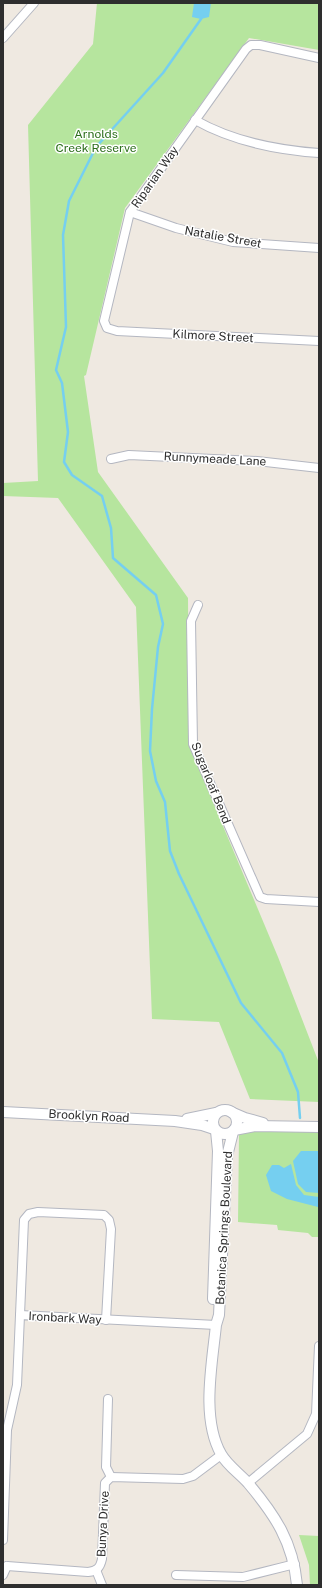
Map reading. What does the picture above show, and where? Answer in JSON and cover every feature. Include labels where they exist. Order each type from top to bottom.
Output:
[{"type":"street","points":[[3,38],[34,3]]},
{"type":"street","name":"Riparian Way","points":[[106,328],[105,315],[130,212],[246,49],[251,45],[260,45],[319,58]]},
{"type":"street","points":[[195,120],[210,129],[271,147],[319,154]]},
{"type":"street","name":"Natalie Street","points":[[130,212],[176,228],[233,242],[319,248]]},
{"type":"street","name":"Kilmore Street","points":[[106,328],[118,331],[319,341]]},
{"type":"street","name":"Runnymeade Lane","points":[[111,459],[129,455],[249,460],[319,468]]},
{"type":"street","name":"Sugarloaf Bend","points":[[198,605],[191,620],[193,744],[260,896],[266,899],[319,902]]},
{"type":"street","points":[[275,1126],[223,1110],[216,1113],[213,1119],[215,1130],[222,1134],[245,1127],[319,1127]]},
{"type":"street","points":[[230,1111],[237,1120],[234,1131]]},
{"type":"street","name":"Brooklyn Road","points":[[3,1112],[175,1121],[202,1125],[215,1130]]},
{"type":"street","name":"Brooklyn Road","points":[[175,1121],[216,1113]]},
{"type":"street","name":"Botanica Springs Boulevard","points":[[215,1130],[218,1146],[213,1314],[216,1325]]},
{"type":"street","name":"Botanica Springs Boulevard","points":[[234,1131],[227,1156],[219,1315],[216,1325],[210,1406],[211,1423],[221,1455],[248,1483],[275,1518],[288,1541],[295,1564],[297,1585]]},
{"type":"street","points":[[20,1315],[24,1220],[29,1214],[38,1212],[104,1215],[108,1220],[111,1229],[106,1320]]},
{"type":"street","name":"Ironbark Way","points":[[3,1540],[7,1430],[17,1385],[20,1315],[216,1325]]},
{"type":"street","points":[[248,1483],[307,1434],[316,1414],[319,1346]]},
{"type":"street","points":[[108,1399],[106,1467],[111,1477]]},
{"type":"street","name":"Bunya Drive","points":[[5,1563],[88,1572],[96,1570],[101,1565],[102,1559],[105,1483],[111,1477],[183,1480],[193,1476],[221,1455]]},
{"type":"street","points":[[3,1575],[5,1563]]},
{"type":"street","points":[[176,1575],[243,1578],[295,1564]]},
{"type":"street","name":"Bunya Drive","points":[[96,1570],[102,1585]]},
{"type":"green space","name":"Arnolds Creek Reserve","points":[[97,3],[319,3],[319,50],[249,38],[125,208],[86,375],[84,376],[98,472],[188,598],[189,745],[278,957],[319,1063],[319,1102],[250,1099],[219,1022],[152,1019],[136,607],[58,498],[3,496],[3,483],[38,481],[28,125],[93,44]]},
{"type":"green space","points":[[249,1127],[319,1130],[319,1237],[312,1237],[308,1233],[278,1230],[277,1225],[238,1222],[239,1135]]},
{"type":"green space","points":[[299,1535],[319,1536],[319,1585],[310,1585],[309,1565]]},
{"type":"water","points":[[194,3],[211,3],[209,17],[201,19],[192,17]]},
{"type":"water","points":[[301,1151],[319,1151],[319,1193],[306,1192],[298,1184],[293,1161]]},
{"type":"water","points":[[291,1164],[296,1185],[304,1195],[319,1197],[318,1207],[287,1199],[271,1191],[266,1175],[272,1165],[279,1165],[284,1168]]},
{"type":"waterway","points":[[202,16],[163,73],[96,147],[69,201],[63,235],[66,327],[56,370],[62,383],[68,432],[64,462],[72,475],[102,496],[111,528],[113,558],[156,595],[163,624],[158,647],[152,709],[150,751],[156,781],[165,802],[170,851],[179,874],[241,1003],[282,1053],[298,1092],[300,1118]]}]
